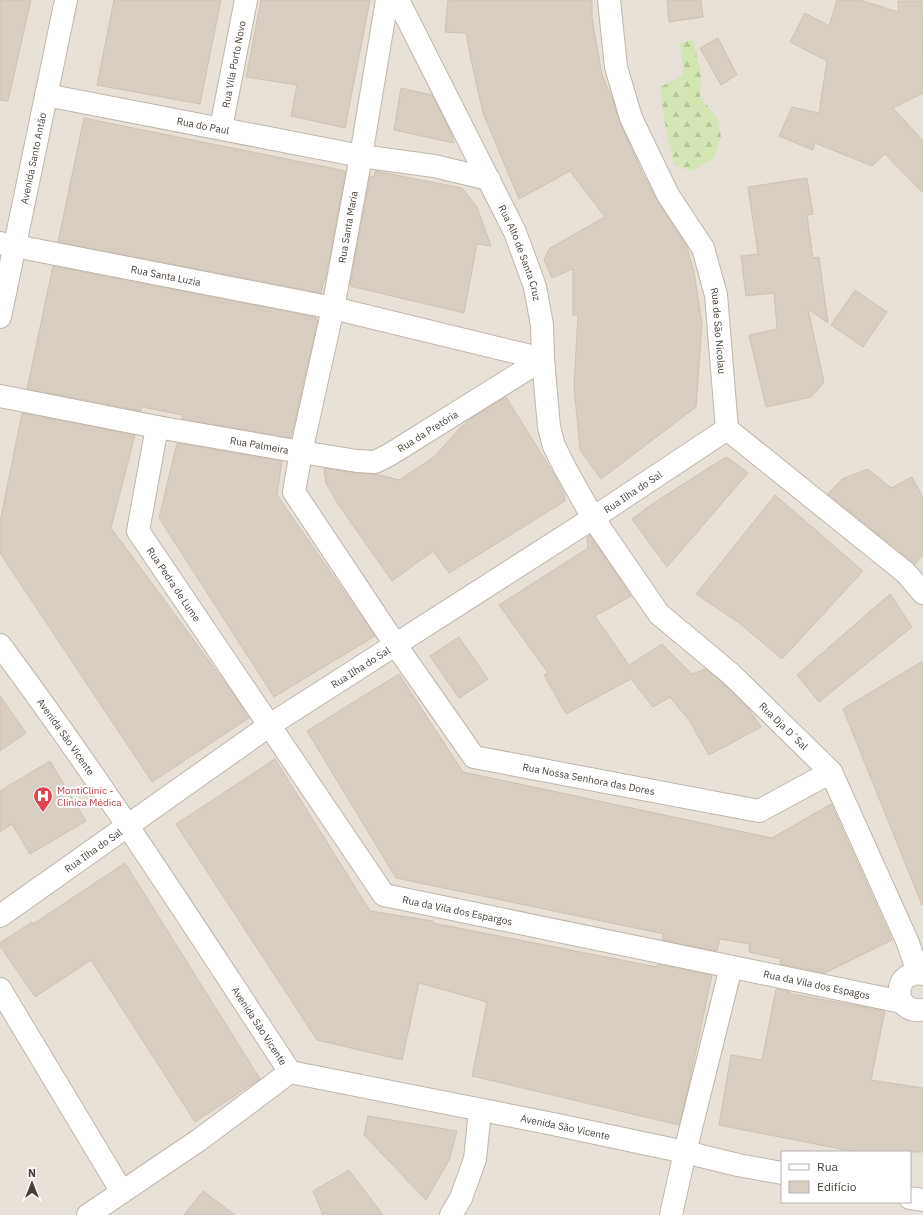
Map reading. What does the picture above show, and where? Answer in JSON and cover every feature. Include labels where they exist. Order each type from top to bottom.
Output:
[{"type":"street","name":"Avenida Santo Antão","points":[[0,317],[7,245],[46,95],[66,0]]},
{"type":"street","name":"Rua Vila Porto Novo","points":[[221,128],[246,0]]},
{"type":"street","name":"Rua Santa Maria","points":[[301,452],[332,308],[361,156],[387,0]]},
{"type":"street","name":"Rua Alto de Santa Cruz","points":[[398,0],[515,232],[535,287],[542,325],[543,359],[549,427],[554,446],[593,518]]},
{"type":"street","name":"Rua de São Nicolau","points":[[609,0],[616,68],[631,118],[668,195],[703,248],[714,288],[721,348],[727,429]]},
{"type":"street","name":"Rua do Paul","points":[[46,95],[361,156],[434,166],[489,179]]},
{"type":"street","name":"Rua Santa Luzia","points":[[7,245],[332,308],[543,359]]},
{"type":"street","name":"Rua da Pretória","points":[[301,452],[357,461],[375,462],[389,455],[543,359]]},
{"type":"street","name":"Rua Palmeira","points":[[0,396],[157,427],[301,452],[294,492],[395,644]]},
{"type":"street","name":"Rua Pedra de Lume","points":[[157,427],[138,531],[270,725]]},
{"type":"street","name":"Rua Ilha do Sal","points":[[0,916],[270,725],[593,518],[727,429]]},
{"type":"street","points":[[727,429],[906,573],[923,593]]},
{"type":"street","name":"Rua Dja D´Sal","points":[[593,518],[659,614],[731,674],[831,772],[920,973]]},
{"type":"street","name":"Rua Nossa Senhora das Dores","points":[[395,644],[474,757],[759,811],[831,772]]},
{"type":"street","name":"Avenida São Vicente","points":[[0,645],[128,825],[290,1072],[553,1124],[685,1152],[738,1165],[781,1173]]},
{"type":"street","name":"Rua da Vila dos Espargos","points":[[270,725],[384,895],[731,967]]},
{"type":"street","points":[[672,1215],[685,1152],[731,967]]},
{"type":"street","name":"Rua da Vila dos Espagos","points":[[731,967],[902,1002],[911,1010],[923,1010]]},
{"type":"street","points":[[902,1002],[899,991],[902,981],[907,976],[920,973]]},
{"type":"street","points":[[0,989],[122,1192]]},
{"type":"street","points":[[88,1215],[199,1140],[290,1072]]},
{"type":"street","points":[[451,1215],[461,1198],[475,1159],[480,1110]]},
{"type":"street","points":[[911,1198],[923,1200]]},
{"type":"shaded area","points":[[0,0],[923,0],[923,1215],[0,1215]]},
{"type":"green space","points":[[693,40],[701,73],[700,97],[717,118],[721,137],[714,158],[691,171],[674,165],[664,119],[660,87],[682,76],[683,65],[680,43]]},
{"type":"building","points":[[0,0],[31,0],[8,101],[0,100]]},
{"type":"building","points":[[114,0],[221,0],[200,104],[97,85]]},
{"type":"building","points":[[261,0],[370,0],[345,128],[291,116],[297,85],[246,77]]},
{"type":"building","points":[[448,0],[592,0],[592,18],[602,75],[620,123],[643,174],[657,200],[687,247],[694,272],[702,324],[696,407],[601,479],[580,450],[574,386],[578,315],[573,315],[573,269],[552,278],[544,259],[550,248],[605,217],[570,171],[519,199],[483,113],[466,33],[445,32]]},
{"type":"building","points":[[667,0],[701,0],[703,17],[669,22]]},
{"type":"building","points":[[837,0],[860,0],[898,12],[898,1],[922,1],[923,93],[893,108],[923,141],[923,193],[885,154],[872,166],[815,143],[813,150],[779,136],[792,107],[819,113],[827,61],[790,42],[805,13],[829,26]]},
{"type":"building","points":[[718,38],[737,75],[721,85],[700,48]]},
{"type":"building","points":[[401,88],[432,95],[451,132],[454,143],[394,130]]},
{"type":"building","points":[[84,118],[346,171],[325,280],[321,293],[58,242]]},
{"type":"building","points":[[375,171],[462,188],[477,207],[491,246],[477,244],[464,313],[350,286],[370,176],[374,177]]},
{"type":"building","points":[[807,178],[813,214],[807,215],[813,258],[819,257],[828,323],[808,309],[824,382],[811,397],[766,407],[749,335],[777,329],[774,293],[746,296],[741,256],[758,254],[748,187]]},
{"type":"building","points":[[53,266],[316,317],[315,319],[318,320],[291,438],[182,419],[183,415],[142,407],[141,411],[27,389]]},
{"type":"building","points":[[855,290],[887,312],[863,347],[831,325]]},
{"type":"building","points":[[506,397],[555,476],[564,493],[565,501],[449,573],[433,551],[392,581],[338,504],[326,483],[324,468],[355,473],[376,474],[399,480],[434,457],[460,428],[473,417]]},
{"type":"building","points":[[22,413],[135,435],[111,528],[232,692],[249,718],[152,782],[0,553],[0,522]]},
{"type":"building","points":[[177,443],[282,461],[277,495],[375,636],[274,697],[159,518]]},
{"type":"building","points":[[726,457],[748,473],[667,567],[632,519],[652,504]]},
{"type":"building","points":[[868,469],[891,488],[912,477],[923,498],[923,554],[915,564],[828,494],[842,479]]},
{"type":"building","points":[[775,495],[863,571],[782,659],[739,623],[696,594]]},
{"type":"building","points":[[590,535],[631,596],[595,616],[629,665],[662,644],[692,674],[706,669],[723,683],[748,708],[761,727],[709,755],[689,720],[670,697],[653,707],[631,679],[566,714],[544,675],[548,673],[499,605],[588,548],[587,537]]},
{"type":"building","points":[[890,594],[912,627],[819,702],[797,675]]},
{"type":"building","points":[[459,637],[488,679],[459,698],[430,656]]},
{"type":"building","points":[[923,661],[923,905],[922,905],[843,709]]},
{"type":"building","points":[[399,674],[463,772],[772,838],[831,804],[892,940],[825,973],[780,964],[781,959],[749,952],[750,944],[720,939],[717,951],[662,940],[664,934],[396,878],[307,731]]},
{"type":"building","points":[[0,696],[26,733],[0,751]]},
{"type":"building","points":[[275,759],[370,911],[433,921],[433,923],[657,967],[658,964],[712,975],[679,1125],[472,1076],[487,1002],[419,983],[402,1060],[317,1040],[176,824]]},
{"type":"building","name":"MontiClinic - Clínica Médica","points":[[50,761],[86,821],[30,854],[12,824],[0,832],[0,791]]},
{"type":"building","points":[[125,863],[260,1079],[195,1122],[91,960],[35,997],[0,946],[0,943],[32,922],[33,924]]},
{"type":"building","points":[[776,989],[790,992],[787,993],[885,1011],[871,1080],[923,1088],[923,1152],[851,1151],[719,1125],[731,1055],[762,1060]]},
{"type":"building","points":[[368,1116],[457,1131],[449,1160],[426,1200],[364,1135]]},
{"type":"building","points":[[349,1170],[383,1215],[323,1215],[313,1191]]},
{"type":"building","points":[[203,1191],[235,1215],[184,1215]]},
{"type":"place","name":"MontiClinic - Clínica Médica","points":[[43,813]]}]
